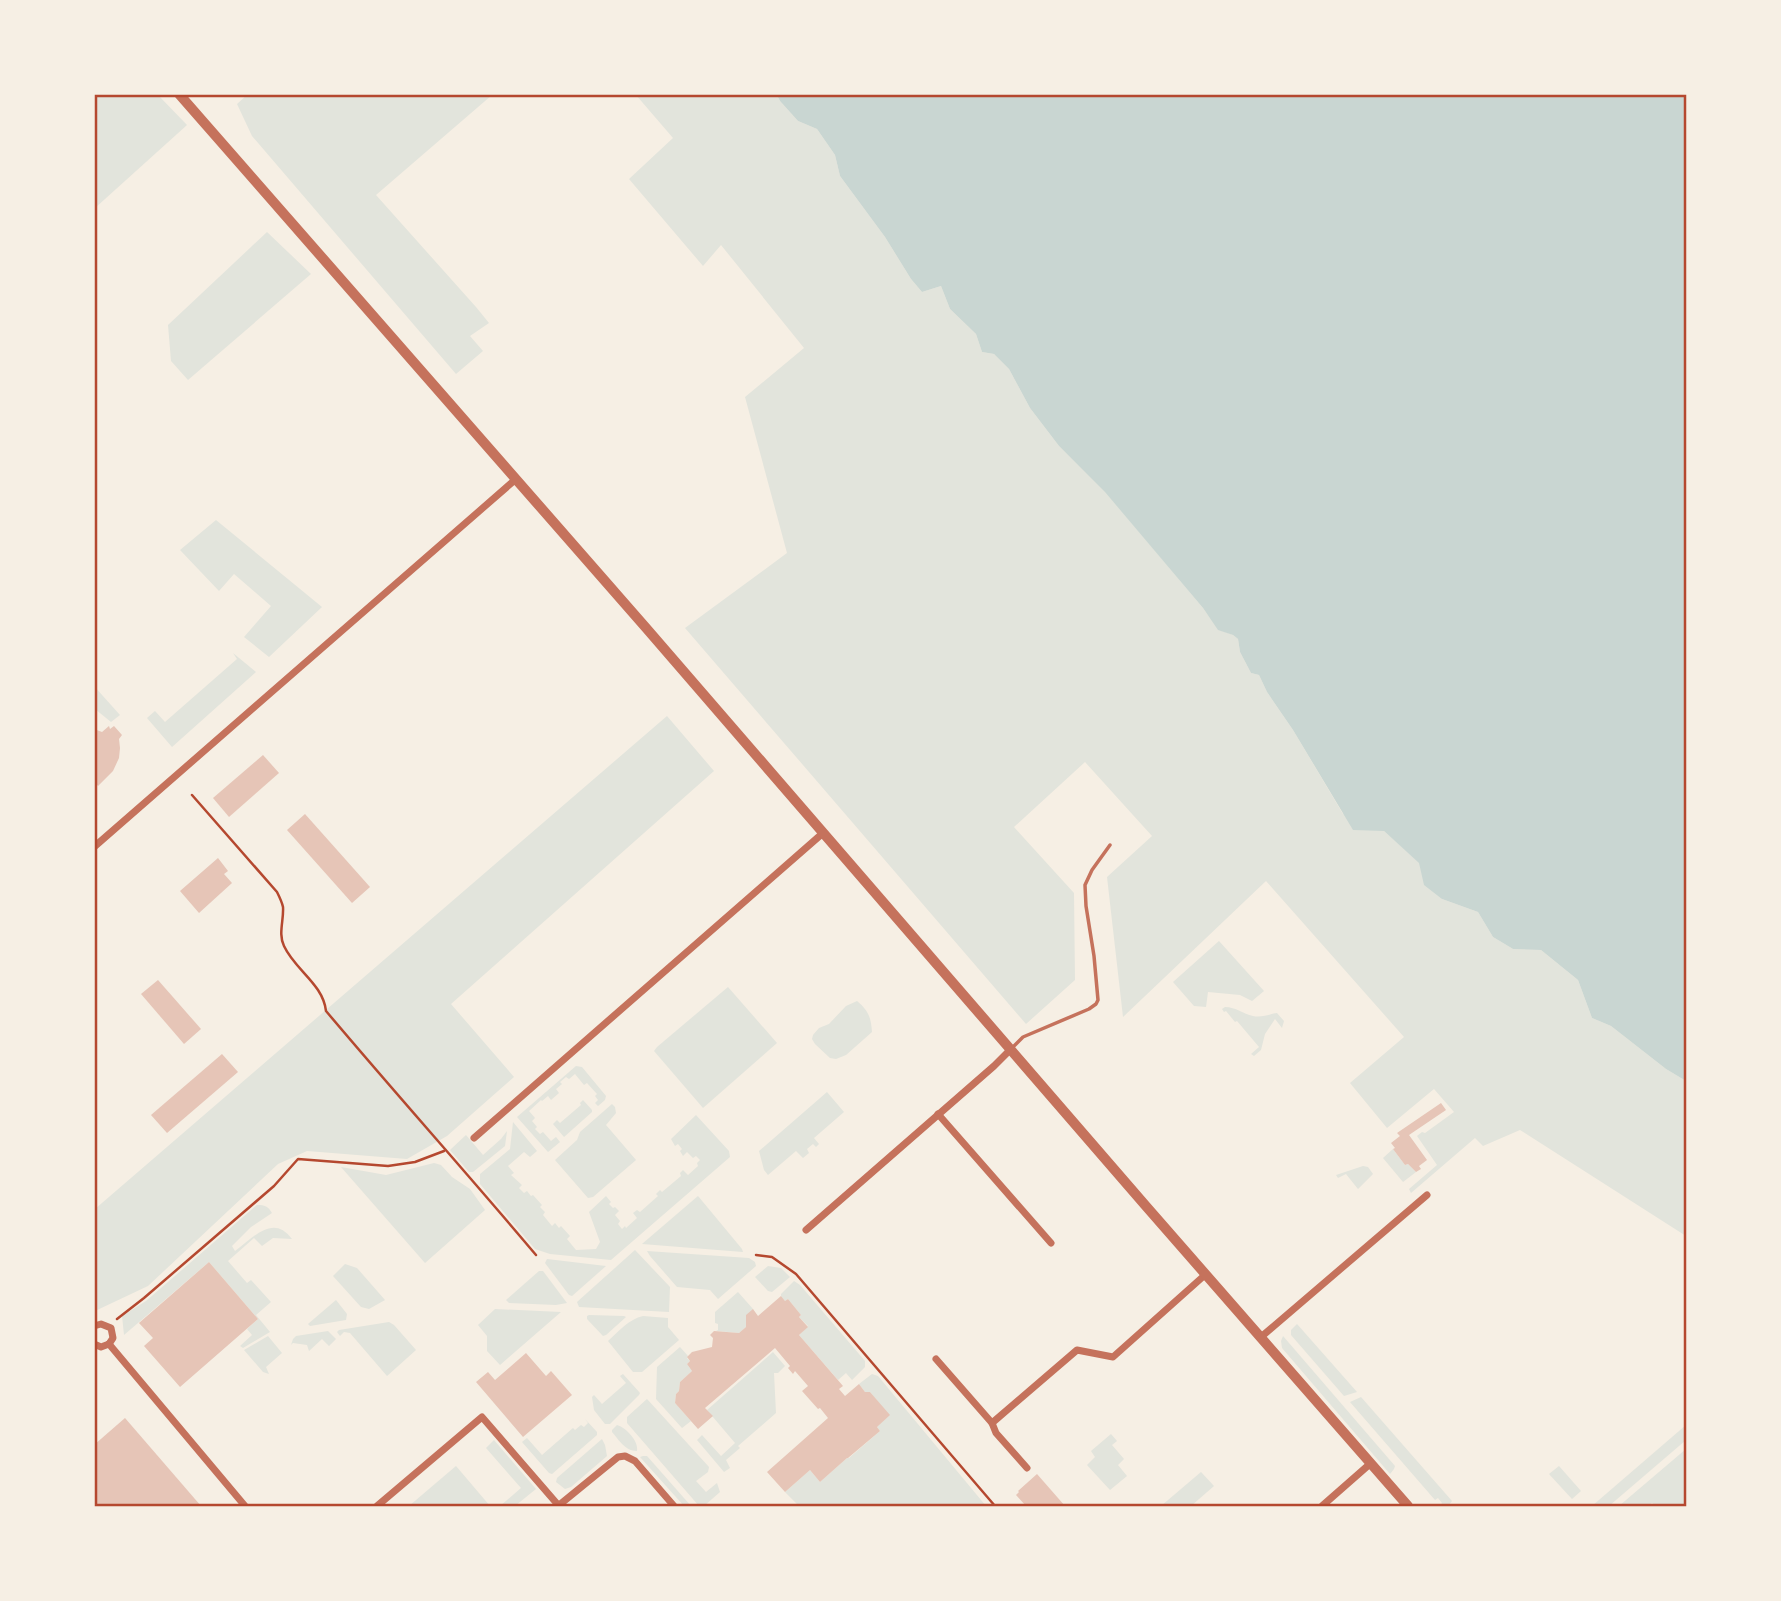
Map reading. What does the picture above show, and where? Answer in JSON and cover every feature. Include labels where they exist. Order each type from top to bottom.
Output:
[{"type":"street","points":[[179,94],[1408,1507]]},
{"type":"street","points":[[94,847],[516,479]]},
{"type":"street","points":[[474,1138],[823,833]]},
{"type":"street","points":[[806,1230],[1011,1049]]},
{"type":"street","points":[[938,1114],[1051,1243]]},
{"type":"street","points":[[1261,1337],[1427,1195]]},
{"type":"street","points":[[992,1423],[1077,1350],[1113,1357],[1206,1274]]},
{"type":"street","points":[[94,1326],[101,1324],[111,1328],[113,1338],[109,1344],[101,1347],[94,1344]]},
{"type":"street","points":[[109,1344],[244,1507]]},
{"type":"street","points":[[936,1359],[1027,1468]]},
{"type":"street","points":[[377,1507],[482,1418],[558,1506],[618,1457],[625,1456],[635,1461],[674,1507]]},
{"type":"street","points":[[1322,1507],[1371,1463]]},
{"type":"lane","points":[[1011,1049],[1023,1037],[1089,1009],[1098,1000],[1085,885],[1110,845]]},
{"type":"path","points":[[192,795],[277,892],[283,906],[282,942],[288,955],[321,993],[326,1011],[536,1255]]},
{"type":"path","points":[[115,1321],[274,1186],[298,1159],[388,1166],[415,1162],[444,1151]]},
{"type":"path","points":[[756,1255],[772,1257],[796,1274],[995,1507]]},
{"type":"shaded area","points":[[95,94],[158,95],[187,125],[95,208]]},
{"type":"shaded area","points":[[248,94],[492,95],[376,195],[489,323],[470,336],[483,351],[456,374],[252,136],[237,104]]},
{"type":"shaded area","points":[[636,95],[777,95],[798,121],[817,129],[835,155],[840,176],[885,237],[911,279],[922,292],[941,286],[950,309],[976,334],[982,352],[994,354],[1009,369],[1030,408],[1059,446],[1105,491],[1218,629],[1238,639],[1240,652],[1251,673],[1259,675],[1343,814],[1384,831],[1420,863],[1442,899],[1478,912],[1493,937],[1513,949],[1541,950],[1578,980],[1592,1018],[1611,1026],[1666,1069],[1686,1081],[1686,1236],[1520,1130],[1483,1146],[1475,1138],[1411,1193],[1409,1189],[1437,1165],[1417,1136],[1454,1112],[1434,1089],[1387,1128],[1350,1083],[1404,1037],[1266,881],[1123,1017],[1107,877],[1152,836],[1085,762],[1014,827],[1074,893],[1075,980],[1026,1024],[685,628],[787,553],[745,397],[804,348],[721,245],[703,266],[629,179],[673,138]]},
{"type":"shaded area","points":[[777,95],[1686,95],[1686,1081],[1666,1069],[1611,1026],[1592,1018],[1578,980],[1541,950],[1513,949],[1493,937],[1478,912],[1442,899],[1424,885],[1419,863],[1384,831],[1353,830],[1259,675],[1251,673],[1240,652],[1238,639],[1218,630],[1203,608],[1105,492],[1059,446],[1030,408],[1009,369],[994,354],[982,352],[976,334],[950,309],[941,286],[922,292],[840,176],[835,155],[817,129],[798,121]]},
{"type":"shaded area","points":[[267,232],[311,274],[188,380],[171,361],[168,325]]},
{"type":"shaded area","points":[[216,520],[322,607],[269,657],[244,637],[271,606],[234,574],[219,591],[180,550]]},
{"type":"shaded area","points":[[233,653],[256,672],[172,747],[147,718],[155,711],[165,722],[237,659]]},
{"type":"shaded area","points":[[94,686],[120,715],[111,722],[95,709]]},
{"type":"shaded area","points":[[667,716],[714,771],[451,1004],[514,1077],[447,1136],[407,1159],[307,1151],[278,1164],[148,1286],[95,1311],[95,1209]]},
{"type":"shaded area","points":[[1219,941],[1264,991],[1252,1001],[1240,995],[1208,992],[1206,1007],[1194,1006],[1173,982]]},
{"type":"shaded area","points":[[728,987],[777,1043],[703,1108],[654,1051]]},
{"type":"shaded area","points":[[857,1001],[869,1015],[872,1032],[846,1055],[830,1058],[815,1044],[813,1035],[819,1028],[829,1024],[846,1006]]},
{"type":"shaded area","points":[[1225,1007],[1256,1016],[1277,1013],[1284,1021],[1282,1028],[1275,1019],[1265,1034],[1261,1050],[1254,1056],[1251,1054],[1259,1047],[1237,1021],[1224,1012],[1222,1009]]},
{"type":"shaded area","points":[[576,1066],[582,1067],[606,1096],[605,1100],[598,1106],[595,1103],[598,1100],[595,1096],[597,1094],[575,1074],[560,1082],[562,1084],[556,1089],[559,1093],[551,1100],[548,1096],[541,1100],[529,1111],[535,1118],[532,1121],[540,1134],[543,1132],[551,1141],[556,1137],[560,1142],[548,1152],[517,1117]]},
{"type":"shaded area","points":[[827,1092],[844,1112],[814,1138],[819,1144],[816,1147],[813,1144],[807,1149],[809,1153],[803,1158],[796,1151],[768,1175],[759,1151]]},
{"type":"shaded area","points":[[583,1100],[592,1112],[564,1137],[553,1124],[557,1120],[560,1123],[581,1105]]},
{"type":"shaded area","points":[[612,1104],[616,1113],[606,1125],[636,1160],[593,1197],[588,1198],[555,1160],[577,1140],[580,1132]]},
{"type":"shaded area","points":[[696,1115],[729,1151],[730,1157],[611,1260],[550,1254],[535,1249],[480,1184],[480,1174],[510,1149],[513,1122],[537,1151],[530,1157],[524,1152],[508,1166],[514,1173],[511,1175],[522,1185],[519,1188],[524,1193],[527,1191],[533,1195],[542,1205],[540,1207],[545,1212],[543,1215],[552,1226],[555,1223],[559,1228],[561,1226],[570,1236],[567,1239],[576,1250],[596,1249],[600,1242],[589,1212],[606,1196],[611,1202],[609,1204],[619,1211],[615,1215],[620,1221],[618,1224],[622,1229],[625,1226],[626,1228],[637,1218],[633,1213],[637,1210],[640,1212],[658,1196],[656,1194],[660,1190],[662,1192],[681,1176],[683,1170],[688,1175],[698,1166],[700,1160],[696,1156],[693,1158],[687,1152],[683,1156],[680,1151],[682,1149],[678,1144],[675,1146],[671,1139]]},
{"type":"shaded area","points":[[507,1131],[505,1146],[473,1172],[469,1172],[450,1150],[466,1135],[483,1155]]},
{"type":"shaded area","points":[[1393,1149],[1405,1165],[1408,1164],[1416,1172],[1403,1182],[1383,1158]]},
{"type":"shaded area","points":[[434,1163],[441,1165],[452,1177],[470,1189],[485,1210],[425,1263],[341,1167],[386,1175]]},
{"type":"shaded area","points":[[1363,1166],[1368,1167],[1373,1174],[1358,1189],[1346,1174],[1338,1178],[1336,1175]]},
{"type":"shaded area","points":[[698,1196],[743,1252],[642,1244]]},
{"type":"shaded area","points":[[257,1205],[266,1206],[272,1213],[251,1227],[232,1246],[235,1251],[263,1230],[270,1228],[278,1228],[292,1239],[273,1238],[262,1246],[254,1238],[228,1261],[247,1283],[251,1280],[271,1302],[256,1315],[270,1332],[243,1348],[240,1346],[252,1335],[247,1329],[258,1319],[209,1262],[124,1335],[122,1316],[146,1301]]},
{"type":"shaded area","points":[[635,1250],[670,1287],[669,1312],[579,1307],[577,1302]]},
{"type":"shaded area","points":[[647,1251],[749,1258],[756,1266],[718,1299],[710,1290],[677,1287]]},
{"type":"shaded area","points":[[547,1259],[606,1266],[572,1296],[545,1263]]},
{"type":"shaded area","points":[[345,1264],[357,1268],[385,1300],[369,1309],[361,1307],[333,1276]]},
{"type":"shaded area","points":[[768,1266],[781,1268],[790,1277],[772,1292],[755,1277]]},
{"type":"shaded area","points":[[539,1271],[543,1271],[567,1303],[509,1303],[506,1300]]},
{"type":"shaded area","points":[[794,1281],[865,1361],[865,1367],[852,1380],[846,1373],[838,1380],[799,1335],[808,1326],[788,1299],[785,1301],[781,1296]]},
{"type":"shaded area","points":[[738,1292],[753,1309],[746,1327],[739,1333],[716,1331],[718,1324],[715,1323],[715,1312]]},
{"type":"shaded area","points":[[336,1300],[347,1314],[346,1320],[310,1326],[308,1324]]},
{"type":"shaded area","points":[[495,1309],[561,1312],[500,1365],[487,1351],[487,1336],[478,1325]]},
{"type":"shaded area","points":[[589,1315],[626,1317],[603,1336],[587,1319]]},
{"type":"shaded area","points":[[643,1316],[668,1318],[668,1327],[679,1340],[642,1372],[633,1372],[608,1341],[628,1323]]},
{"type":"shaded area","points":[[389,1322],[416,1350],[387,1376],[350,1333],[344,1332],[340,1336],[337,1332]]},
{"type":"shaded area","points":[[1297,1324],[1357,1392],[1344,1396],[1291,1335],[1291,1330]]},
{"type":"shaded area","points":[[328,1331],[336,1339],[329,1346],[322,1339],[309,1351],[307,1345],[291,1345],[296,1336]]},
{"type":"shaded area","points":[[268,1336],[282,1353],[266,1367],[269,1374],[263,1372],[244,1350]]},
{"type":"shaded area","points":[[1283,1336],[1395,1466],[1390,1474],[1282,1348]]},
{"type":"shaded area","points":[[680,1347],[688,1356],[690,1361],[687,1364],[692,1371],[680,1382],[676,1394],[675,1403],[691,1421],[682,1428],[656,1399],[657,1367]]},
{"type":"shaded area","points":[[773,1352],[785,1366],[778,1373],[774,1373],[776,1413],[738,1446],[740,1448],[726,1460],[730,1468],[724,1472],[697,1440],[702,1435],[721,1456],[735,1443],[707,1410]]},
{"type":"shaded area","points":[[623,1374],[640,1393],[610,1424],[605,1424],[594,1410],[592,1397],[594,1395],[602,1404],[626,1383],[620,1376]]},
{"type":"shaded area","points":[[872,1374],[878,1376],[986,1506],[799,1506],[785,1492],[810,1470],[820,1482],[880,1431],[877,1427],[889,1415],[870,1392],[865,1392],[859,1384]]},
{"type":"shaded area","points":[[1361,1397],[1452,1501],[1448,1506],[1440,1506],[1442,1503],[1438,1498],[1435,1500],[1350,1402]]},
{"type":"shaded area","points":[[647,1399],[709,1467],[708,1472],[696,1481],[706,1492],[717,1483],[720,1492],[704,1506],[699,1506],[627,1423],[627,1417]]},
{"type":"shaded area","points":[[585,1419],[597,1432],[597,1435],[552,1474],[522,1442],[527,1438],[542,1455],[573,1428],[575,1430],[581,1425],[584,1427],[588,1423]]},
{"type":"shaded area","points":[[617,1425],[632,1436],[637,1451],[626,1447],[612,1432]]},
{"type":"shaded area","points":[[1686,1425],[1686,1440],[1609,1506],[1592,1506]]},
{"type":"shaded area","points":[[1111,1434],[1117,1441],[1112,1445],[1124,1459],[1118,1465],[1127,1476],[1110,1490],[1087,1465],[1095,1457],[1091,1451]]},
{"type":"shaded area","points":[[602,1439],[607,1456],[571,1487],[565,1489],[556,1482],[557,1478]]},
{"type":"shaded area","points":[[494,1440],[536,1489],[515,1506],[500,1506],[521,1488],[486,1448]]},
{"type":"shaded area","points":[[1686,1449],[1686,1506],[1656,1506],[1652,1503],[1648,1506],[1619,1506]]},
{"type":"shaded area","points":[[647,1456],[691,1506],[684,1506],[640,1457]]},
{"type":"shaded area","points":[[456,1466],[490,1506],[409,1506]]},
{"type":"shaded area","points":[[1559,1466],[1581,1491],[1572,1499],[1549,1474]]},
{"type":"shaded area","points":[[1201,1472],[1214,1486],[1191,1506],[1161,1506]]},
{"type":"building","points":[[109,726],[110,729],[114,726],[122,735],[119,739],[119,758],[113,771],[98,786],[94,781],[94,729],[102,732]]},
{"type":"building","points":[[263,755],[279,773],[229,817],[213,798]]},
{"type":"building","points":[[305,814],[370,887],[352,903],[287,830]]},
{"type":"building","points":[[218,858],[228,871],[224,874],[232,883],[199,913],[180,891]]},
{"type":"building","points":[[158,980],[201,1029],[184,1044],[141,994]]},
{"type":"building","points":[[222,1054],[238,1072],[167,1133],[151,1115]]},
{"type":"building","points":[[1441,1103],[1446,1110],[1409,1135],[1427,1160],[1416,1172],[1408,1164],[1405,1165],[1391,1143],[1400,1136],[1397,1133]]},
{"type":"building","points":[[209,1262],[258,1319],[180,1387],[144,1346],[153,1338],[139,1323]]},
{"type":"building","points":[[781,1296],[785,1301],[788,1299],[801,1315],[799,1317],[808,1327],[799,1335],[843,1386],[839,1389],[845,1396],[859,1384],[865,1392],[870,1392],[890,1415],[877,1427],[880,1431],[820,1482],[810,1470],[785,1492],[767,1472],[828,1418],[802,1391],[808,1386],[795,1371],[793,1374],[775,1348],[705,1408],[713,1416],[698,1429],[675,1403],[680,1382],[692,1371],[687,1364],[690,1361],[687,1357],[692,1352],[712,1347],[713,1338],[710,1335],[714,1331],[739,1333],[746,1327],[746,1315],[753,1309],[758,1316]]},
{"type":"building","points":[[526,1353],[546,1376],[551,1371],[572,1395],[523,1437],[476,1382],[488,1372],[495,1380]]},
{"type":"building","points":[[125,1418],[201,1506],[94,1506],[94,1445]]},
{"type":"building","points":[[1037,1474],[1065,1506],[1026,1506],[1016,1495]]}]
